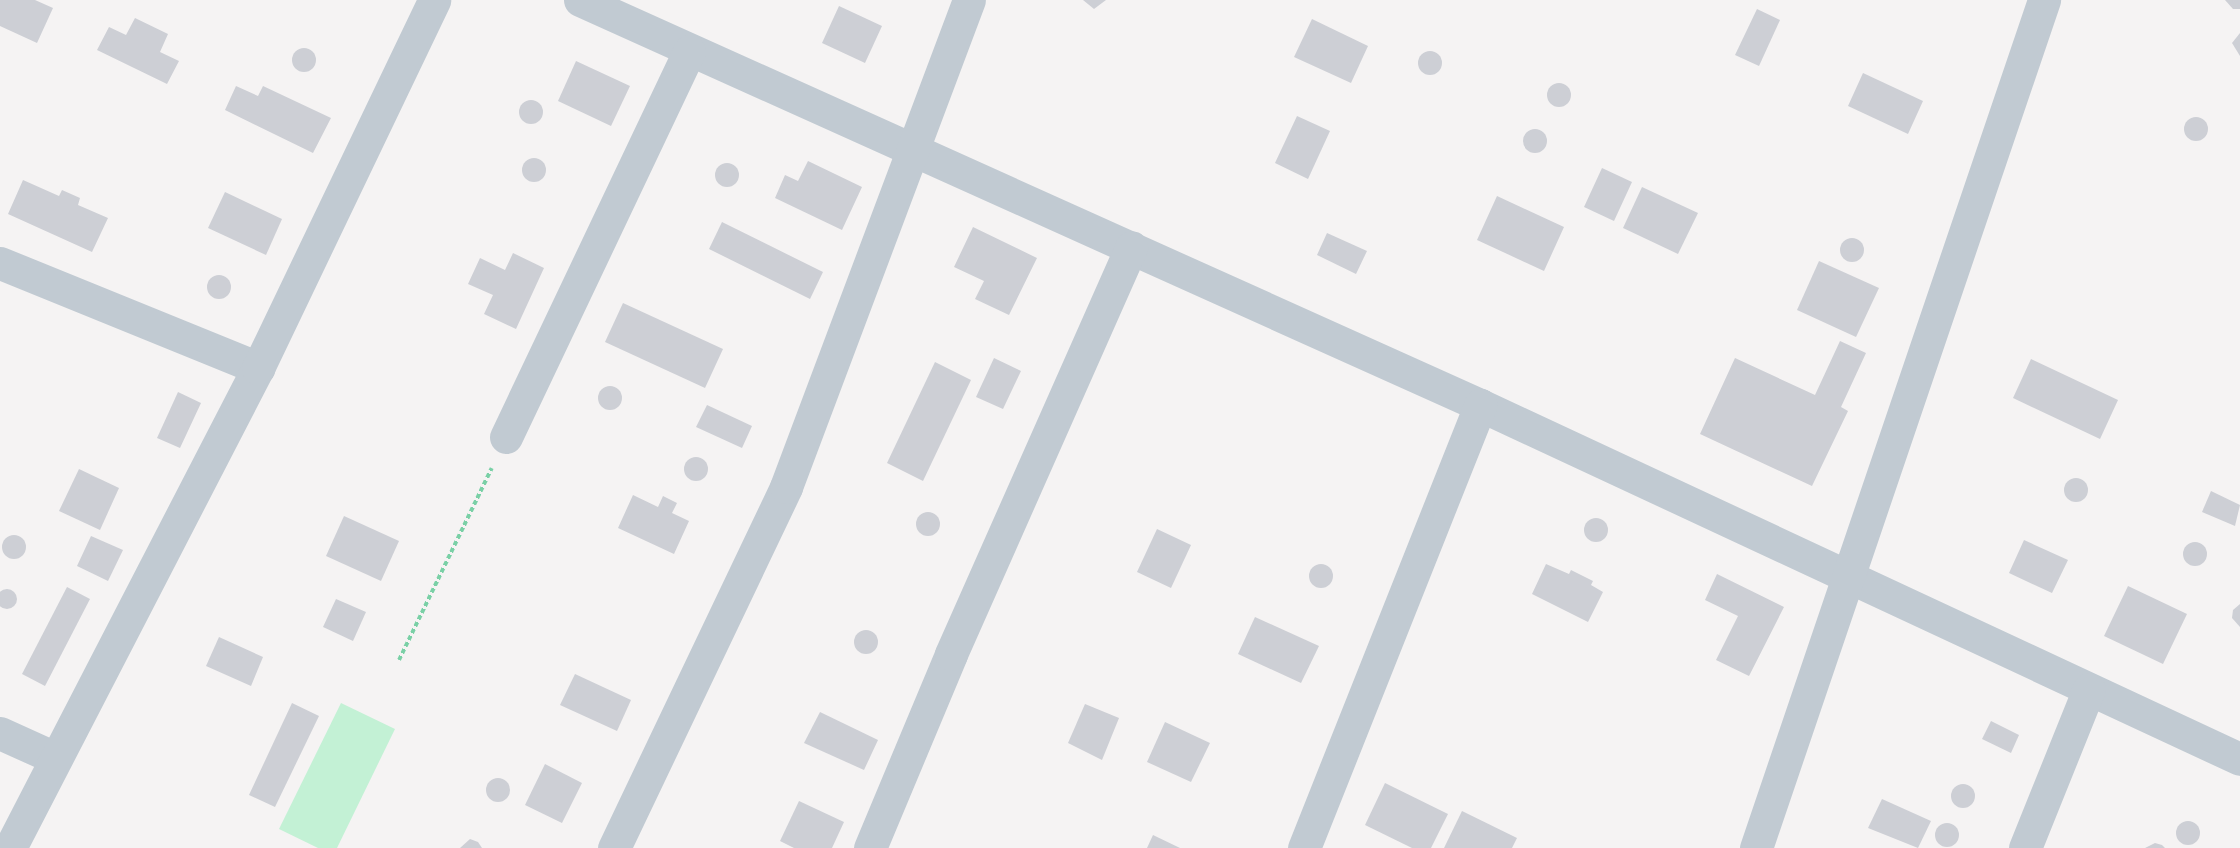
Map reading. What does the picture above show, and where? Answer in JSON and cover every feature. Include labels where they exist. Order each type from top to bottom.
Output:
[{"type":"street","points":[[10,848],[258,368],[434,0]]},
{"type":"street","points":[[579,0],[688,51],[1131,247],[1480,405],[2240,759]]},
{"type":"street","points":[[614,848],[786,487],[914,152],[969,0]]},
{"type":"street","points":[[1755,848],[2044,0]]},
{"type":"street","points":[[506,437],[688,51]]},
{"type":"street","points":[[870,848],[951,654],[1131,247]]},
{"type":"street","points":[[0,263],[258,368]]},
{"type":"street","points":[[1304,848],[1480,405]]},
{"type":"street","points":[[2025,848],[2089,689]]},
{"type":"street","points":[[0,733],[55,758]]},
{"type":"path","points":[[399,660],[506,437]]},
{"type":"green space","points":[[341,703],[395,729],[337,848],[318,848],[279,829]]},
{"type":"building","points":[[0,0],[35,0],[53,8],[37,43],[0,26]]},
{"type":"building","points":[[1083,0],[1106,0],[1094,9]]},
{"type":"building","points":[[2225,0],[2240,0],[2240,9],[2233,9]]},
{"type":"building","points":[[839,6],[882,26],[865,63],[822,43]]},
{"type":"building","points":[[1757,9],[1780,20],[1759,66],[1735,55]]},
{"type":"building","points":[[135,18],[168,34],[160,52],[179,61],[167,84],[97,50],[109,27],[126,35]]},
{"type":"building","points":[[1312,19],[1368,46],[1351,83],[1294,57]]},
{"type":"building","points":[[2240,33],[2240,56],[2232,43]]},
{"type":"building","points":[[304,48],[312,52],[316,60],[312,68],[304,72],[296,68],[292,60],[296,52]]},
{"type":"building","points":[[1430,51],[1438,55],[1442,63],[1438,71],[1430,75],[1422,71],[1418,63],[1422,55]]},
{"type":"building","points":[[576,61],[630,86],[611,126],[558,101]]},
{"type":"building","points":[[1863,73],[1923,101],[1908,134],[1848,106]]},
{"type":"building","points":[[1559,83],[1567,87],[1571,95],[1567,103],[1559,107],[1551,103],[1547,95],[1551,87]]},
{"type":"building","points":[[236,86],[258,96],[263,86],[331,118],[313,153],[225,110]]},
{"type":"building","points":[[531,100],[539,104],[543,112],[539,120],[531,124],[523,120],[519,112],[523,104]]},
{"type":"building","points":[[1297,116],[1330,131],[1308,179],[1275,163]]},
{"type":"building","points":[[2196,117],[2204,121],[2208,129],[2204,137],[2196,141],[2188,137],[2184,129],[2188,121]]},
{"type":"building","points":[[1535,129],[1543,133],[1547,141],[1543,149],[1535,153],[1527,149],[1523,141],[1527,133]]},
{"type":"building","points":[[534,158],[542,162],[546,170],[542,178],[534,182],[526,178],[522,170],[526,162]]},
{"type":"building","points":[[808,161],[862,187],[842,230],[775,198],[785,175],[798,181]]},
{"type":"building","points":[[727,163],[735,167],[739,175],[735,183],[727,187],[719,183],[715,175],[719,167]]},
{"type":"building","points":[[1602,168],[1632,182],[1614,221],[1584,207]]},
{"type":"building","points":[[23,180],[59,196],[62,190],[80,198],[78,205],[108,218],[92,252],[8,214]]},
{"type":"building","points":[[1642,187],[1698,213],[1678,254],[1623,228]]},
{"type":"building","points":[[225,192],[282,219],[266,255],[208,228]]},
{"type":"building","points":[[1497,196],[1564,227],[1544,271],[1477,240]]},
{"type":"building","points":[[722,222],[823,272],[810,299],[709,249]]},
{"type":"building","points":[[973,227],[1037,258],[1009,315],[975,299],[984,281],[954,267]]},
{"type":"building","points":[[1327,233],[1367,251],[1356,274],[1317,255]]},
{"type":"building","points":[[1852,238],[1860,242],[1864,250],[1860,258],[1852,262],[1844,258],[1840,250],[1844,242]]},
{"type":"building","points":[[513,253],[544,268],[516,329],[484,314],[493,295],[468,284],[480,258],[505,270]]},
{"type":"building","points":[[1819,261],[1879,288],[1856,337],[1797,310]]},
{"type":"building","points":[[219,275],[227,279],[231,287],[227,295],[219,299],[211,295],[207,287],[211,279]]},
{"type":"building","points":[[623,303],[723,349],[705,388],[605,342]]},
{"type":"building","points":[[1840,341],[1866,353],[1841,407],[1848,411],[1812,486],[1700,434],[1735,358],[1815,395]]},
{"type":"building","points":[[994,358],[1021,371],[1003,409],[976,397]]},
{"type":"building","points":[[2031,359],[2118,400],[2100,439],[2013,398]]},
{"type":"building","points":[[935,362],[971,380],[923,481],[887,463]]},
{"type":"building","points":[[610,386],[618,390],[622,398],[618,406],[610,410],[602,406],[598,398],[602,390]]},
{"type":"building","points":[[178,392],[201,403],[180,448],[157,438]]},
{"type":"building","points":[[707,405],[752,426],[742,448],[696,427]]},
{"type":"building","points":[[696,457],[704,461],[708,469],[704,477],[696,481],[688,477],[684,469],[688,461]]},
{"type":"building","points":[[79,469],[119,488],[100,530],[59,511]]},
{"type":"building","points":[[2076,478],[2084,482],[2088,490],[2084,498],[2076,502],[2068,498],[2064,490],[2068,482]]},
{"type":"building","points":[[2211,491],[2240,505],[2235,526],[2202,512]]},
{"type":"building","points":[[633,495],[658,507],[663,496],[677,503],[672,513],[689,521],[674,554],[618,528]]},
{"type":"building","points":[[928,512],[936,516],[940,524],[936,532],[928,536],[920,532],[916,524],[920,516]]},
{"type":"building","points":[[344,516],[399,541],[381,581],[326,556]]},
{"type":"building","points":[[1596,518],[1604,522],[1608,530],[1604,538],[1596,542],[1588,538],[1584,530],[1588,522]]},
{"type":"building","points":[[1157,529],[1191,545],[1171,588],[1137,572]]},
{"type":"building","points":[[14,535],[22,539],[26,547],[22,555],[14,559],[6,555],[2,547],[6,539]]},
{"type":"building","points":[[91,536],[123,550],[108,581],[77,566]]},
{"type":"building","points":[[2024,540],[2068,560],[2052,593],[2009,573]]},
{"type":"building","points":[[2195,542],[2203,546],[2207,554],[2203,562],[2195,566],[2187,562],[2183,554],[2187,546]]},
{"type":"building","points":[[1321,564],[1329,568],[1333,576],[1329,584],[1321,588],[1313,584],[1309,576],[1313,568]]},
{"type":"building","points":[[1546,564],[1569,574],[1571,570],[1593,581],[1591,585],[1603,592],[1588,622],[1532,594]]},
{"type":"building","points":[[1717,574],[1784,607],[1749,676],[1716,660],[1738,616],[1705,600]]},
{"type":"building","points":[[2128,586],[2187,614],[2163,664],[2104,636]]},
{"type":"building","points":[[67,587],[90,599],[45,686],[22,674]]},
{"type":"building","points":[[7,589],[14,592],[17,599],[14,606],[7,609],[0,606],[-3,599],[0,592]]},
{"type":"building","points":[[336,599],[366,612],[353,641],[323,627]]},
{"type":"building","points":[[2240,604],[2240,627],[2232,618],[2233,610]]},
{"type":"building","points":[[1255,617],[1319,646],[1301,683],[1238,654]]},
{"type":"building","points":[[866,630],[874,634],[878,642],[874,650],[866,654],[858,650],[854,642],[858,634]]},
{"type":"building","points":[[219,637],[263,657],[251,686],[206,666]]},
{"type":"building","points":[[575,674],[631,700],[617,731],[560,705]]},
{"type":"building","points":[[292,703],[319,716],[275,807],[249,795]]},
{"type":"building","points":[[1085,704],[1119,718],[1102,760],[1068,743]]},
{"type":"building","points":[[820,712],[878,740],[864,770],[804,743]]},
{"type":"building","points":[[1991,721],[2019,735],[2011,753],[1982,739]]},
{"type":"building","points":[[1165,722],[1210,743],[1191,782],[1147,762]]},
{"type":"building","points":[[545,764],[582,783],[562,823],[525,805]]},
{"type":"building","points":[[498,778],[506,782],[510,790],[506,798],[498,802],[490,798],[486,790],[490,782]]},
{"type":"building","points":[[1385,783],[1448,814],[1431,848],[1412,848],[1365,825]]},
{"type":"building","points":[[1963,784],[1971,788],[1975,796],[1971,804],[1963,808],[1955,804],[1951,796],[1955,788]]},
{"type":"building","points":[[1882,799],[1931,821],[1918,848],[1868,828]]},
{"type":"building","points":[[799,801],[844,822],[832,848],[794,848],[780,841]]},
{"type":"building","points":[[1462,811],[1517,838],[1512,848],[1444,848]]},
{"type":"building","points":[[2188,821],[2196,825],[2200,833],[2196,841],[2188,845],[2180,841],[2176,833],[2180,825]]},
{"type":"building","points":[[1947,823],[1955,827],[1959,835],[1955,843],[1947,847],[1939,843],[1935,835],[1939,827]]},
{"type":"building","points":[[1153,835],[1180,848],[1147,848]]},
{"type":"building","points":[[470,839],[478,842],[482,848],[460,848]]},
{"type":"building","points":[[2155,843],[2165,848],[2145,848]]}]
